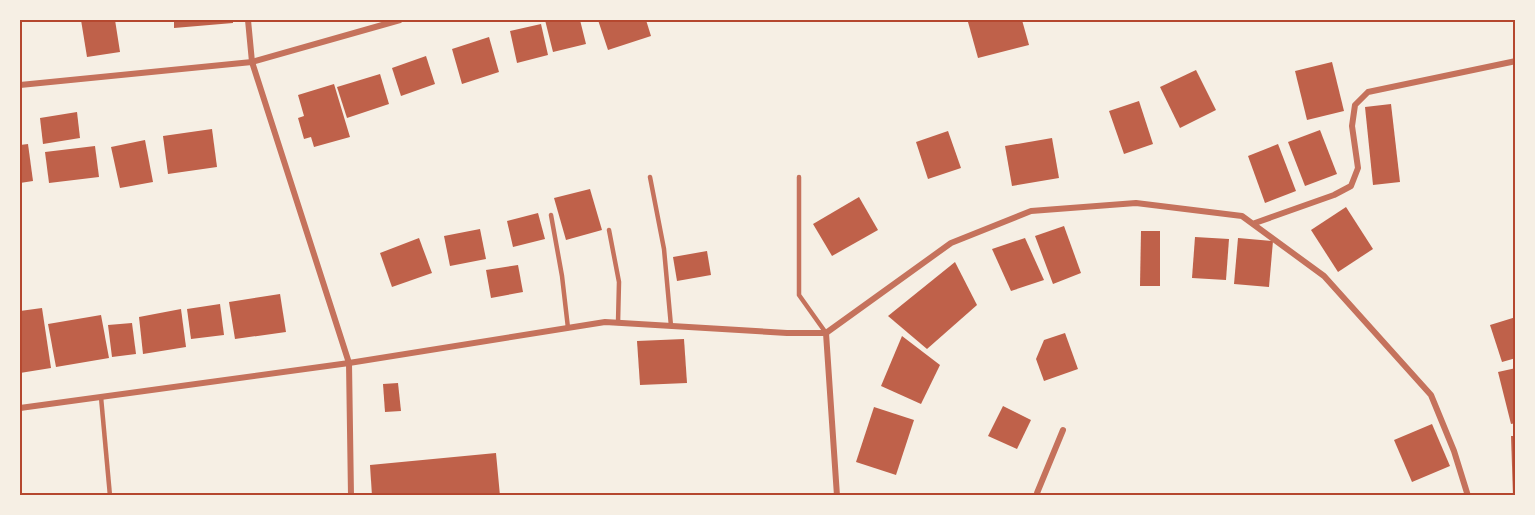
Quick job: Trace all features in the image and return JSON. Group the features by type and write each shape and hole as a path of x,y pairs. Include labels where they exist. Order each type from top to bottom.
{"street":[{"path":"248,20 252,62 349,363 351,495"},
{"path":"20,86 252,62 400,20"},
{"path":"1255,223 1334,195 1352,186 1358,168 1352,126 1355,105 1368,92 1515,61"},
{"path":"20,408 349,363 605,322 787,333 826,333 951,243 1031,211 1136,203 1242,216 1255,223 1324,276 1431,395 1454,451 1468,495"},
{"path":"826,333 837,495"},
{"path":"1040,495 1037,493 1063,430"}],"lane":[{"path":"650,177 664,249 671,326"},
{"path":"799,177 799,295 826,333"},
{"path":"551,216 562,276 568,328"},
{"path":"609,230 620,282 618,323"},
{"path":"101,397 110,495"}],"building":[{"path":"81,20 115,20 120,52 87,57"},
{"path":"174,20 233,20 233,23 174,28"},
{"path":"545,20 580,20 586,44 553,52"},
{"path":"598,20 646,20 651,36 608,50"},
{"path":"1022,20 1029,45 978,58 968,22"},
{"path":"541,24 548,55 517,63 510,31"},
{"path":"489,37 499,72 462,84 452,49"},
{"path":"426,56 435,84 401,96 392,68"},
{"path":"1332,62 1344,111 1307,120 1295,71"},
{"path":"1196,70 1216,110 1180,128 1160,87"},
{"path":"380,74 389,104 347,118 337,87"},
{"path":"334,84 350,137 314,147 311,137 304,139 298,118 304,116 298,95"},
{"path":"1139,101 1153,144 1124,154 1109,111"},
{"path":"1391,104 1400,182 1373,185 1365,107"},
{"path":"77,112 80,138 43,144 40,118"},
{"path":"212,129 217,167 168,174 163,136"},
{"path":"1320,130 1337,174 1305,186 1288,142"},
{"path":"948,131 961,168 928,179 916,142"},
{"path":"1052,138 1059,178 1012,186 1005,146"},
{"path":"145,140 153,182 120,188 111,147"},
{"path":"28,144 33,181 20,183 20,145"},
{"path":"1278,144 1296,191 1265,203 1248,156"},
{"path":"95,146 99,177 49,183 45,152"},
{"path":"590,189 602,230 566,240 554,198"},
{"path":"859,197 878,230 832,256 813,224"},
{"path":"1346,207 1373,249 1338,272 1311,230"},
{"path":"538,213 545,239 513,247 507,221"},
{"path":"1064,226 1081,273 1053,284 1035,236"},
{"path":"480,229 486,259 450,266 444,236"},
{"path":"1141,231 1160,231 1160,286 1140,286"},
{"path":"1195,237 1229,239 1226,280 1192,278"},
{"path":"419,238 432,273 392,287 380,253"},
{"path":"1025,238 1044,280 1011,291 992,249"},
{"path":"1238,238 1273,241 1269,287 1234,284"},
{"path":"707,251 711,275 677,281 673,257"},
{"path":"955,262 977,305 927,349 888,316"},
{"path":"518,265 523,292 491,298 486,270"},
{"path":"280,294 286,332 235,339 229,302"},
{"path":"220,304 224,335 191,339 187,309"},
{"path":"42,308 51,368 20,373 20,311"},
{"path":"181,309 186,347 143,354 139,317"},
{"path":"101,315 109,358 56,367 48,324"},
{"path":"1516,317 1516,358 1502,362 1490,325"},
{"path":"132,323 136,354 112,357 108,325"},
{"path":"1065,333 1078,369 1044,381 1036,359 1044,340"},
{"path":"902,336 940,365 921,404 881,386"},
{"path":"684,339 687,383 640,385 637,341"},
{"path":"1516,368 1516,423 1511,424 1498,372"},
{"path":"398,383 401,411 385,412 383,384"},
{"path":"1003,406 1031,420 1017,449 988,436"},
{"path":"874,407 914,420 896,475 856,462"},
{"path":"1432,424 1450,466 1412,482 1394,440"},
{"path":"1511,436 1516,436 1516,496 1513,496"},
{"path":"496,453 500,496 372,496 370,465"}]}
